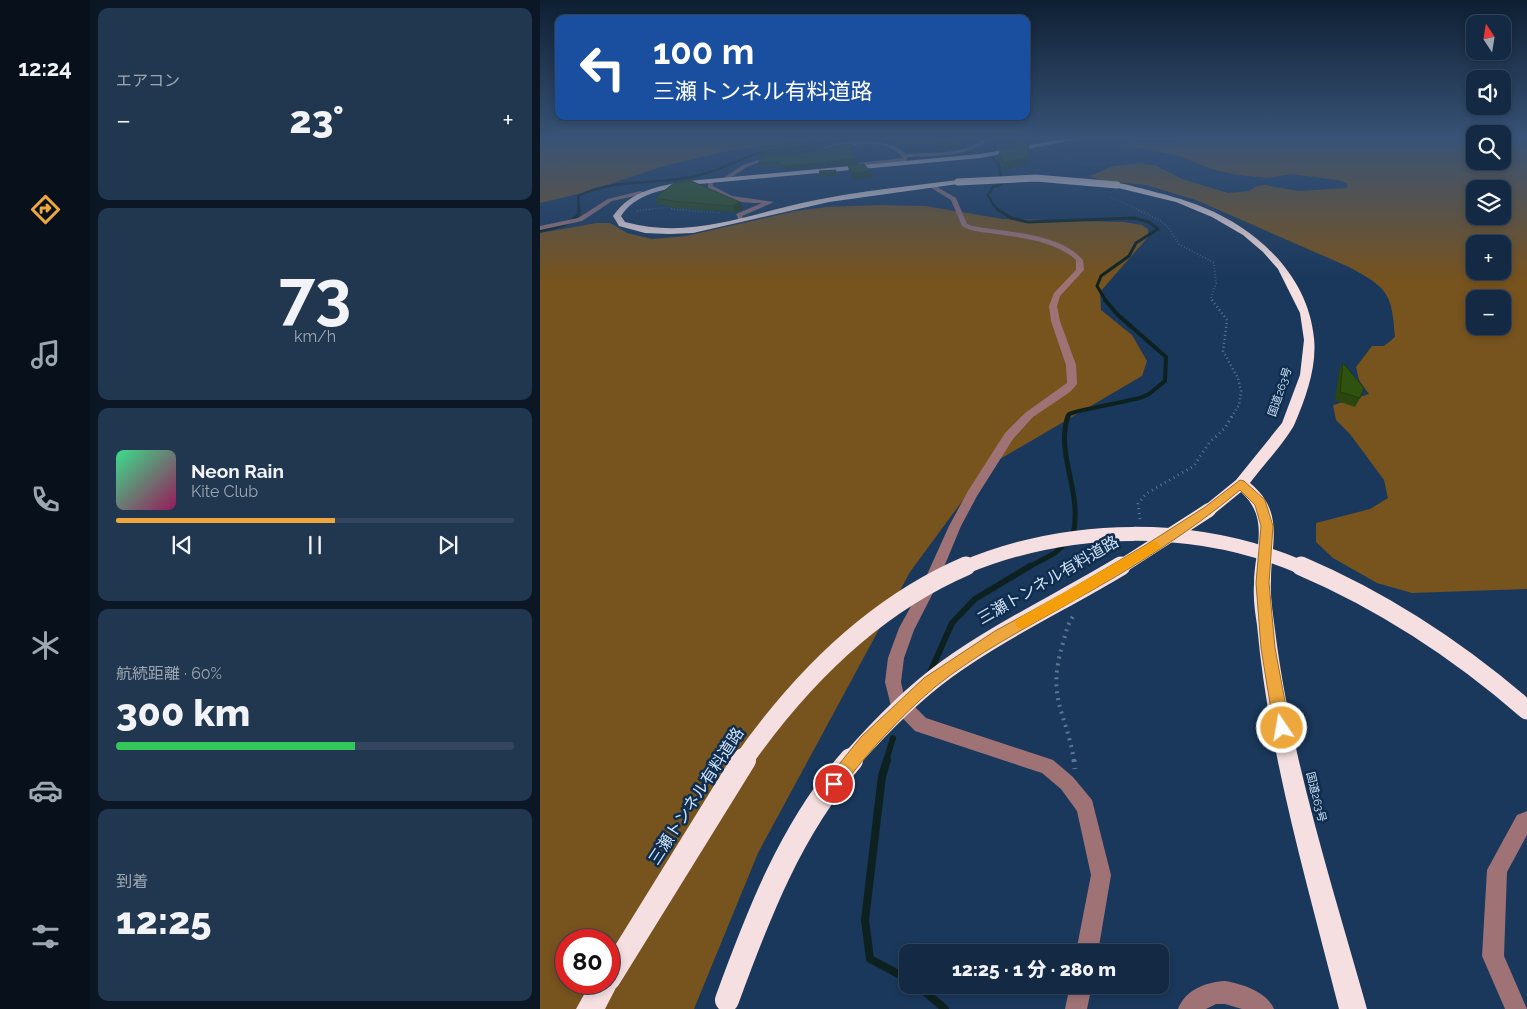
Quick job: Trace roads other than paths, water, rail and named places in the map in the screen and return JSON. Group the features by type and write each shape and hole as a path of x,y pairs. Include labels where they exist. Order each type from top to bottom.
{"highway":[{"name":"国道263号","path":"675,186 645,193 629,202 621,209 617,216 622,224 636,230 677,232 708,227 740,217 811,202 929,186"},
{"name":"国道263号","path":"1118,186 1190,204 1226,220 1246,233 1266,250 1282,268 1304,313 1309,340 1306,375 1288,424 1240,484 1255,496 1264,510 1267,526 1262,583 1268,648 1278,711 1298,798 1353,1009"},
{"name":"三瀬トンネル有料道路","path":"726,1005 744,953 785,859 813,813 866,742 930,683 959,661 1006,631 1071,596 1140,554 1209,510 1240,484"},
{"name":"三瀬トンネル有料道路","path":"620,960 744,758 808,681 862,631 906,599 945,575 988,558 1039,545 1094,536 1148,534 1211,540 1274,557 1339,582 1391,610 1457,654 1527,710"},
{"path":"590,1009 599,994"}],"street":[{"path":"710,186 722,195 771,202 740,217"},
{"path":"930,186 954,200 964,225 970,228 1034,238 1069,250 1077,256 1080,269 1056,295 1053,305 1055,321 1071,364 1072,384 1029,415 1009,436 972,494 955,526 927,591 907,628 896,658 893,682 897,700 921,725 1047,766 1064,780 1085,808 1101,875 1088,944"},
{"path":"540,228 580,220 610,200 645,193"},
{"path":"1516,1009 1493,956 1497,870 1524,822 1527,820"},
{"path":"1189,1009 1197,1000 1212,992 1248,998 1264,1009"},
{"path":"1076,1009 1079,994"}],"waterway":[{"path":"579,210 578,196 609,186"},
{"path":"996,186 988,195 997,209"},
{"path":"997,209 1011,218 1028,222 1134,218 1149,222 1158,229 1136,243 1129,256 1101,276 1097,286 1106,301"},
{"path":"540,231 566,224 579,214 579,210"},
{"path":"1068,418 1069,414 1079,411 1140,398 1149,394 1165,381 1166,357 1118,315 1105,300"},
{"path":"1068,416 1065,430 1065,445 1075,504 1073,535"},
{"path":"1027,568 1055,553 1066,543"},
{"path":"929,675 952,623 975,599 1030,566"},
{"path":"886,761 893,738"},
{"path":"887,760 882,776 865,920 870,959 899,974"},
{"path":"928,994 945,1009"}]}
